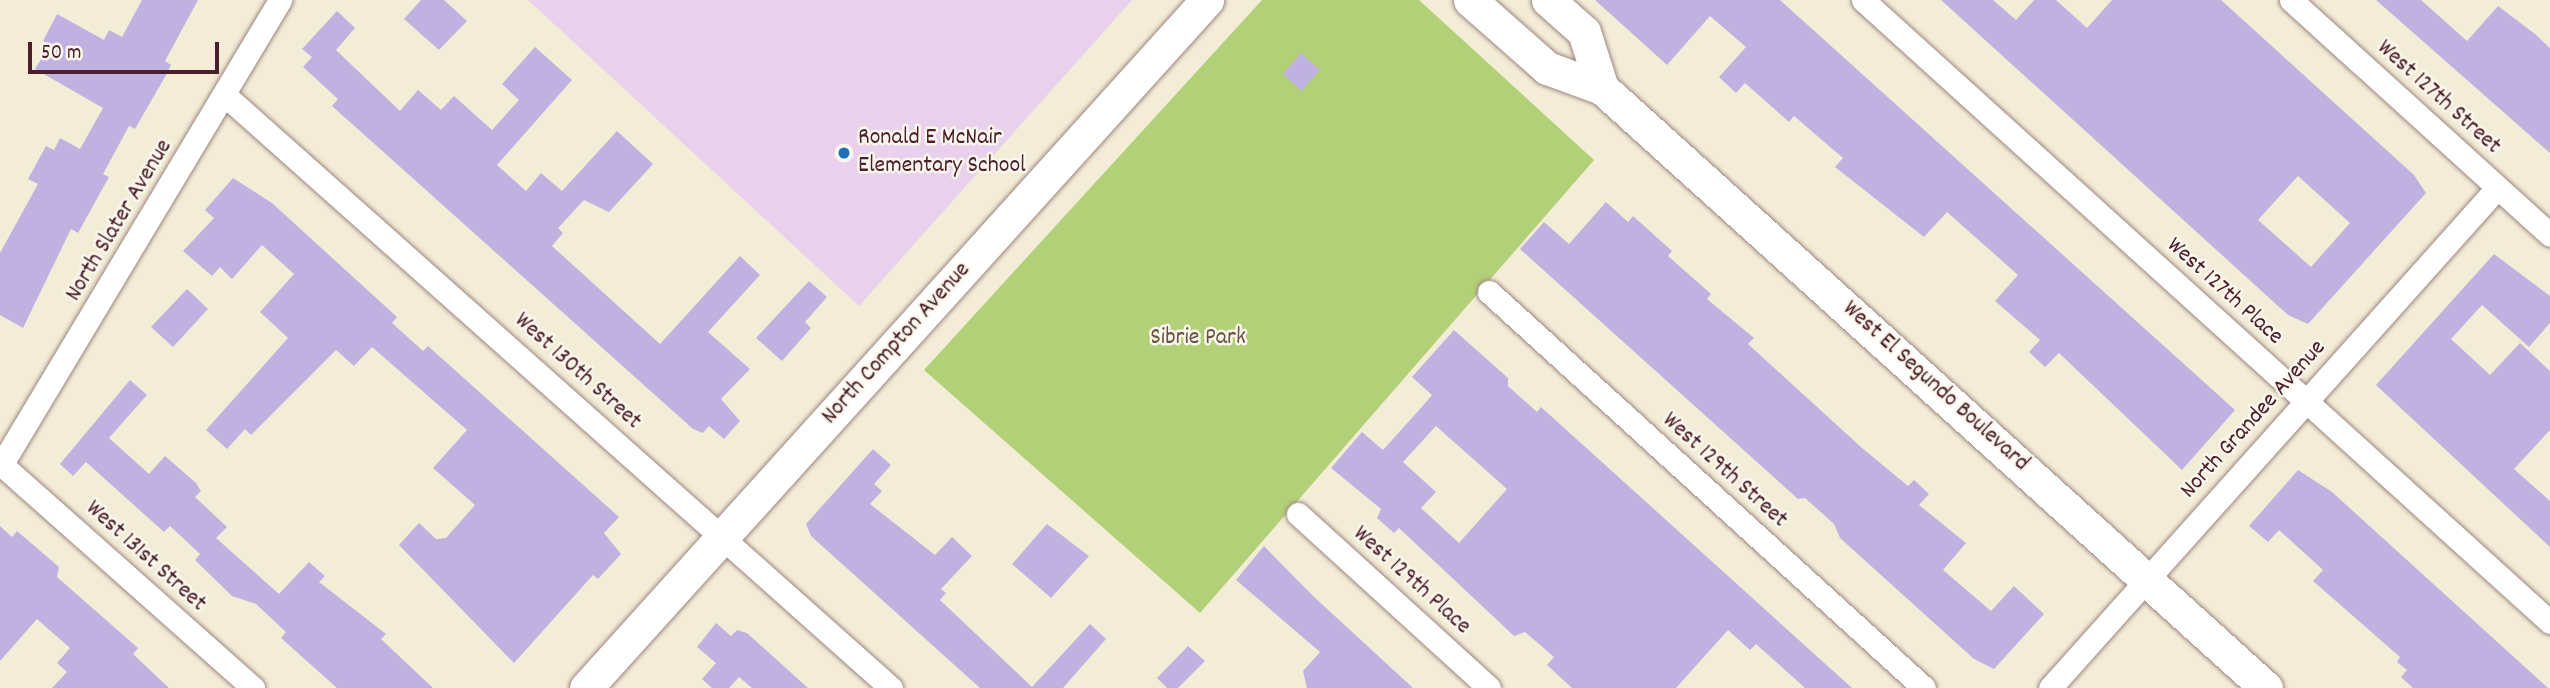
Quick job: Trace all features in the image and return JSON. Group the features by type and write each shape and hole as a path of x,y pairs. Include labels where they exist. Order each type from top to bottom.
{"main road":[{"name":"North Compton Avenue","path":"586,688 1207,0"},
{"name":"West El Segundo Boulevard","path":"1470,0 1547,68 1602,88 2266,688"},
{"path":"1548,0 1584,32 1602,88"}],"street":[{"name":"North Slater Avenue","path":"1,466 227,97 281,0"},
{"name":"West 127th Place","path":"1863,0 2550,622"},
{"name":"West 127th Street","path":"2291,0 2550,235"},
{"name":"West 130th Street","path":"227,97 891,688"},
{"name":"North Grandee Avenue","path":"2050,688 2497,188"},
{"name":"West 129th Street","path":"1489,292 1924,688"},
{"name":"West 131st Street","path":"1,466 253,688"},
{"name":"West 129th Place","path":"1298,514 1489,688"}],"shaded area":[{"name":"Ronald E McNair Elementary School","path":"528,0 1132,0 859,306"}],"green space":[{"name":"Sibrie Park","path":"1262,0 1419,0 1594,160 1200,613 924,370"}],"building":[{"path":"142,0 198,0 165,61 171,65 166,75 135,129 129,126 103,174 109,177 78,233 71,229 23,328 0,315 0,253 38,184 28,179 46,146 54,150 60,138 80,149 103,108 35,69 50,45 43,41 57,14 104,40 109,30 122,37"},
{"path":"421,0 444,0 467,21 439,50 404,19"},
{"path":"1595,0 1780,0 2235,410 2182,470 2059,353 2045,367 2029,352 2040,340 1995,301 2018,275 1947,212 1924,237 1835,167 1843,158 1794,116 1789,122 1745,83 1736,93 1719,77 1746,47 1710,16 1667,65"},
{"path":"1941,0 1993,0 2016,20 2034,0 2056,0 2087,28 2112,0 2221,0 2414,175 2426,193 2308,324 2288,315","holes":["2298,176 2350,223 2311,267 2258,220"]},
{"path":"2376,0 2421,0 2467,41 2498,6 2535,34 2550,48 2550,153"},
{"path":"337,11 355,28 336,50 400,111 418,90 441,110 454,96 492,130 519,100 502,84 535,47 572,80 497,165 526,191 541,173 562,191 617,131 653,164 609,212 584,200 558,228 563,233 552,246 660,344 740,256 760,275 708,332 750,369 721,399 740,421 724,439 709,426 703,433 693,429 332,106 338,99 303,67 312,57 302,49"},
{"path":"1301,53 1320,70 1301,91 1283,74"},
{"path":"233,178 272,203 397,317 392,323 423,351 428,346 619,517 604,533 621,554 598,579 593,575 514,663 399,545 419,523 436,539 446,538 475,505 433,468 467,430 372,347 354,366 336,350 251,435 245,429 227,449 206,430 288,338 260,312 294,274 262,245 232,279 220,267 212,276 183,251 214,218 205,210"},
{"path":"1606,202 1628,222 1633,216 1672,251 1668,256 1711,294 1707,299 1754,338 1748,344 1862,448 1908,486 1914,480 1929,494 1919,505 1966,543 1943,570 1991,611 2014,586 2044,614 1994,669 1974,659 1840,538 1834,524 1805,498 1798,499 1520,249 1544,222 1569,244"},
{"path":"2494,254 2550,296 2550,323 2529,347 2482,305 2451,339 2490,375 2520,343 2550,371 2550,430 2514,469 2550,501 2550,547 2376,385"},
{"path":"809,281 827,297 805,322 811,328 782,361 756,338"},
{"path":"187,289 208,309 173,347 151,327"},
{"path":"1454,330 1508,378 1508,386 1537,412 1541,407 1852,688 1805,688 1756,644 1750,650 1728,630 1676,688 1572,688 1547,665 1554,657 1525,632 1514,636 1399,528 1394,533 1377,518 1381,509 1331,468 1362,432 1383,450 1420,409 1432,395 1412,377","holes":["1436,426 1507,489 1459,543 1421,508 1436,492 1403,462"]},
{"path":"130,380 147,395 109,438 149,474 165,456 196,483 201,491 195,497 227,527 216,538 279,594 309,562 325,576 319,582 386,634 381,639 433,688 337,688 281,638 286,632 256,604 232,596 195,560 200,554 170,526 164,532 86,462 73,476 60,464"},
{"path":"873,449 891,465 874,484 882,491 870,504 935,555 952,537 972,556 941,589 946,593 940,600 1032,687 1090,624 1106,639 1063,688 980,688 811,536 806,524"},
{"path":"2298,470 2332,492 2548,688 2413,688 2401,677 2407,670 2397,662 2400,657 2313,581 2323,570 2279,530 2268,542 2249,526"},
{"path":"1047,524 1089,556 1051,598 1012,564"},
{"path":"0,526 12,537 17,531 59,567 57,577 138,648 133,654 169,688 52,688 67,672 57,663 70,648 37,619 0,661"},
{"path":"1264,546 1312,595 1413,688 1307,688 1303,671 1320,652 1236,580"},
{"path":"716,623 731,636 737,630 747,633 808,688 752,688 739,677 729,688 712,688 702,679 716,663 697,647"},
{"path":"1188,646 1205,661 1178,688 1167,688 1157,678"}],"place":[{"name":"Ronald E McNair Elementary School","path":"844,153"}]}
